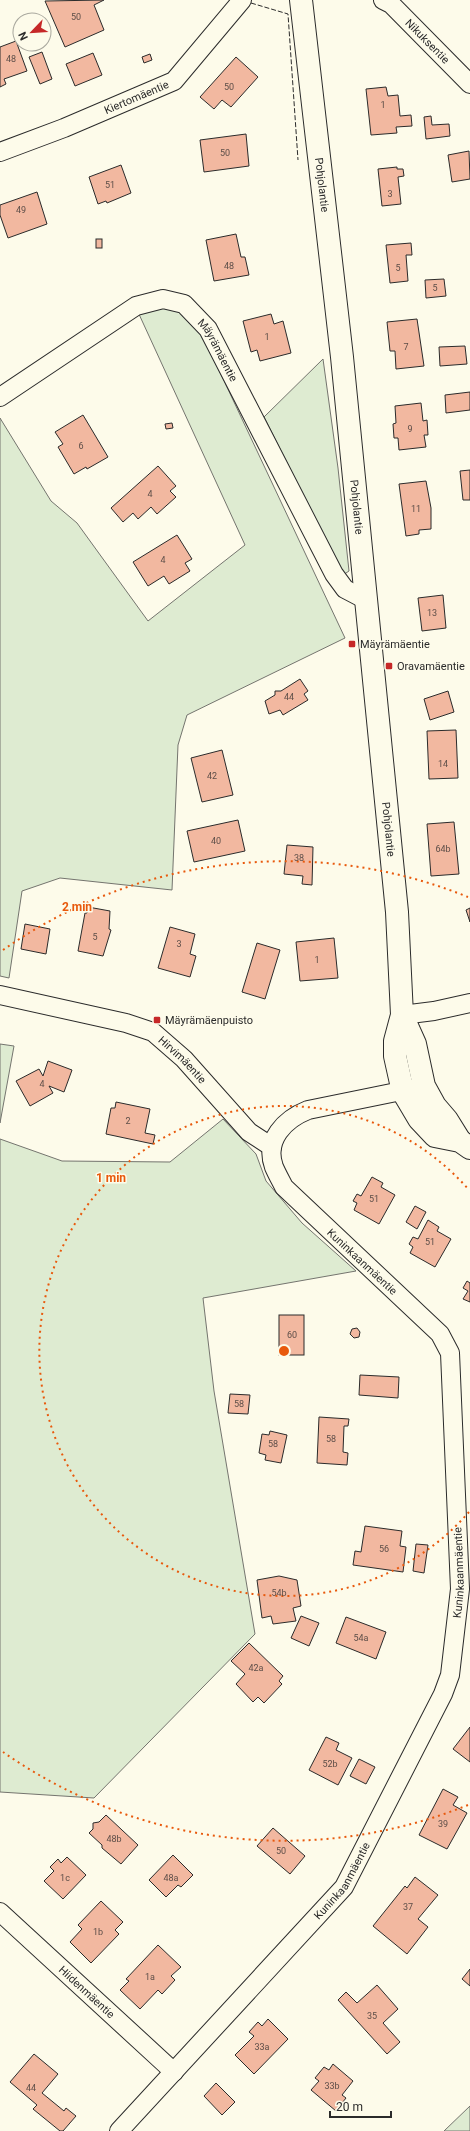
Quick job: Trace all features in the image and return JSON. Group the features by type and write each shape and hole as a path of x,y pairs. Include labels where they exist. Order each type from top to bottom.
{"street":[{"name":"Kiertomäentie","path":"0,152 64,128 174,81 242,0"},
{"name":"Pohjolantie","path":"301,0 342,357 397,912 402,1015 395,1041 395,1056 403,1092 419,1119 435,1136 465,1144"},
{"name":"Nikuksentie","path":"383,0 390,4 470,84"},
{"name":"Mäyrämäentie","path":"0,397 136,306 163,299 184,304 208,329 334,574 345,589 366,600"},
{"name":"Hirvimäentie","path":"0,996 126,1023 152,1032 184,1058 249,1132 272,1147"},
{"path":"402,1015 434,1011 470,1002"},
{"name":"Pohjolantie","path":"402,1015 415,1044 424,1086 435,1106 465,1144"},
{"path":"272,1147 283,1125 293,1116 308,1110 403,1092 424,1086"},
{"name":"Kuninkaanmäentie","path":"119,2131 337,1895 350,1878 448,1684 460,1589 450,1353 440,1334 284,1187 274,1166 272,1147"},
{"name":"Hiidenmäentie","path":"0,1912 174,2072"}],"green space":[{"path":"165,306 181,313 202,334 345,638 187,715 178,745 172,890 60,878 22,891 9,978 0,976 0,418 51,501 77,523 148,621 245,545 138,312"},
{"path":"323,359 338,468 349,571 343,575 264,417"},
{"path":"0,1044 14,1046 0,1123"},
{"path":"223,1119 256,1154 266,1181 302,1223 356,1271 203,1298 214,1391 255,1634 94,1798 0,1792 0,1139 62,1161 170,1162"},
{"path":"470,2106 470,2131 444,2131"}],"building":[{"path":"104,0 94,5 104,30 65,47 52,17 52,12 50,12 45,1"},
{"path":"12,42 12,52 20,52 27,71 4,79 6,84 0,87 0,47"},
{"path":"42,52 52,79 40,84 29,57"},
{"path":"93,53 102,75 75,86 66,64"},
{"path":"150,54 152,60 144,63 142,57"},
{"path":"236,57 258,77 231,107 222,100 214,109 200,97"},
{"path":"386,87 388,96 398,95 400,116 411,115 412,126 396,127 397,133 371,135 366,89"},
{"path":"431,116 432,125 449,124 450,136 426,139 424,117"},
{"path":"246,134 249,166 204,172 200,140"},
{"path":"469,151 470,179 452,182 448,155"},
{"path":"121,165 131,193 107,203 106,201 98,204 89,177"},
{"path":"397,167 397,169 403,169 404,176 398,177 401,204 382,206 378,169"},
{"path":"37,192 47,224 8,238 0,215 0,205"},
{"path":"236,234 241,257 245,257 249,275 214,281 206,240"},
{"path":"96,239 102,239 102,248 96,248"},
{"path":"411,243 412,255 406,255 408,281 390,283 386,245"},
{"path":"444,279 446,296 426,298 425,280"},
{"path":"271,314 274,324 283,321 291,353 260,361 257,350 251,352 243,321"},
{"path":"417,319 424,366 396,369 395,351 390,351 387,322"},
{"path":"465,346 467,364 440,366 439,347"},
{"path":"470,392 470,410 446,413 445,395"},
{"path":"421,403 423,421 427,420 428,435 424,435 426,447 399,450 398,438 394,438 393,424 396,423 395,406"},
{"path":"83,415 108,457 87,469 86,467 74,474 58,447 63,444 55,432"},
{"path":"172,423 173,428 166,429 165,424"},
{"path":"158,466 176,486 170,491 176,497 157,514 151,507 138,519 133,513 123,522 111,508"},
{"path":"470,470 470,500 463,500 460,471"},
{"path":"426,481 431,508 431,529 419,530 419,534 406,536 399,484"},
{"path":"177,535 192,559 185,563 190,571 169,584 164,576 148,586 133,562"},
{"path":"443,595 446,628 422,631 418,598"},
{"path":"300,679 308,691 304,694 308,700 283,715 280,710 269,714 265,701 275,695 275,691 281,691"},
{"path":"448,691 454,712 430,720 424,699"},
{"path":"456,730 458,778 429,779 427,731"},
{"path":"222,750 233,795 202,802 191,758"},
{"path":"238,820 245,851 194,862 187,831"},
{"path":"454,822 459,874 431,876 427,824"},
{"path":"287,845 313,847 312,885 302,884 303,876 284,874"},
{"path":"88,907 110,911 109,929 111,930 103,956 78,951 85,913 87,913"},
{"path":"470,908 470,922 466,910"},
{"path":"25,924 50,929 46,954 21,949"},
{"path":"170,927 195,934 190,954 196,956 190,977 158,968"},
{"path":"334,938 338,978 300,981 296,942"},
{"path":"257,943 280,950 265,999 242,992"},
{"path":"48,1061 72,1070 64,1092 49,1086 53,1093 30,1106 16,1081 39,1069 43,1076"},
{"path":"116,1102 150,1109 145,1133 155,1135 153,1144 106,1134 111,1108 115,1108"},
{"path":"372,1177 383,1183 381,1187 395,1195 379,1224 354,1210 357,1203 353,1201 357,1194 361,1196"},
{"path":"415,1206 426,1212 417,1229 406,1222"},
{"path":"428,1220 439,1227 437,1231 451,1239 435,1267 410,1253 413,1247 409,1244 413,1237 418,1239"},
{"path":"467,1281 470,1283 470,1302 463,1299 468,1291 463,1288"},
{"path":"279,1315 304,1315 304,1355 279,1355"},
{"path":"357,1328 360,1332 359,1337 354,1338 350,1334 352,1329"},
{"path":"360,1375 399,1377 398,1398 359,1395"},
{"path":"230,1394 250,1395 248,1414 228,1413"},
{"path":"319,1417 349,1419 348,1426 344,1426 343,1452 348,1453 347,1465 317,1463"},
{"path":"270,1431 287,1435 281,1463 265,1460 266,1455 259,1453 262,1434 269,1435"},
{"path":"365,1526 402,1531 400,1546 406,1547 403,1572 353,1565 355,1551 361,1552"},
{"path":"416,1544 428,1545 424,1573 413,1571"},
{"path":"279,1576 297,1580 301,1606 293,1608 296,1621 273,1624 271,1616 262,1618 257,1580"},
{"path":"301,1616 319,1623 309,1646 291,1638"},
{"path":"346,1617 386,1632 376,1659 336,1643"},
{"path":"249,1643 283,1676 279,1681 282,1684 264,1703 258,1697 253,1702 236,1684 245,1674 231,1661"},
{"path":"470,1727 470,1762 453,1749"},
{"path":"326,1737 339,1743 336,1750 352,1758 338,1785 309,1770"},
{"path":"359,1759 375,1767 366,1784 350,1776"},
{"path":"443,1789 458,1797 453,1805 467,1813 447,1849 419,1835"},
{"path":"106,1815 138,1845 121,1864 102,1848 102,1845 89,1833 93,1829 93,1823 99,1822"},
{"path":"273,1828 305,1856 290,1874 257,1846"},
{"path":"173,1855 193,1875 181,1887 178,1885 166,1897 149,1880"},
{"path":"67,1857 86,1875 63,1899 44,1881 54,1871 50,1867 58,1859 61,1863"},
{"path":"415,1877 438,1895 418,1919 428,1927 407,1954 373,1926 405,1886 407,1888"},
{"path":"101,1901 123,1922 115,1930 119,1934 91,1963 70,1942 82,1929 78,1925"},
{"path":"158,1945 181,1967 171,1976 175,1980 162,1994 158,1990 140,2009 120,1990 129,1981 126,1979"},
{"path":"470,1969 470,1986 462,1979"},
{"path":"377,1985 398,2009 383,2023 400,2042 387,2054 338,2000 346,1992 357,2003"},
{"path":"268,2019 288,2039 254,2074 235,2055 254,2036 249,2032 258,2022 262,2026"},
{"path":"34,2054 58,2074 42,2093 64,2111 66,2108 76,2116 63,2131 60,2131 33,2109 37,2105 10,2082"},
{"path":"333,2064 353,2081 342,2095 346,2098 336,2111 311,2090 319,2081 315,2078 324,2067 329,2070"},
{"path":"216,2083 235,2102 222,2115 204,2096"}],"fence":[{"path":"251,3 288,14 298,160"}],"place":[{"name":"Mäyrämäentie","path":"352,644"},
{"name":"Oravamäentie","path":"389,666"},
{"name":"Mäyrämäenpuisto","path":"157,1020"}]}
